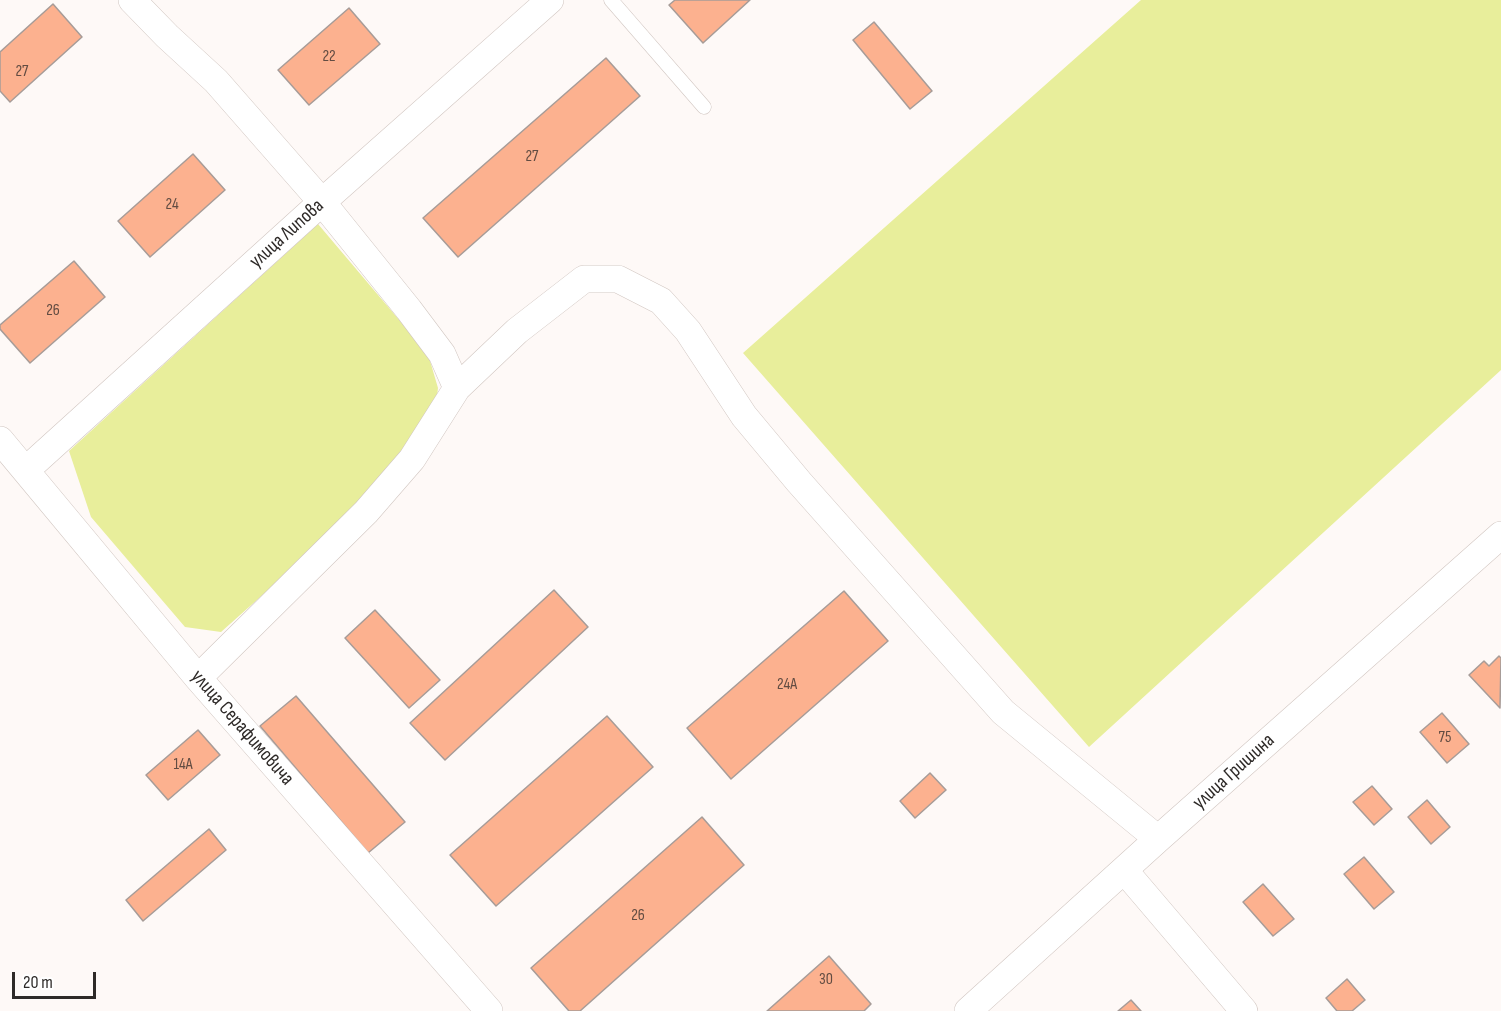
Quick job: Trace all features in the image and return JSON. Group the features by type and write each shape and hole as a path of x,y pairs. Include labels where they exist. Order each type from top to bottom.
{"street":[{"path":"132,0 216,81 322,202 442,354 457,388"},
{"name":"улица Липова","path":"26,470 322,202 550,0"},
{"path":"198,678 366,512 412,459 457,388 517,331 584,279 618,279 661,301 688,331 744,416 1003,712 1158,839"},
{"name":"улица Серафимовича","path":"0,440 198,678 489,1011"},
{"name":"улица Гришина","path":"968,1011 1501,535"},
{"path":"1124,870 1244,1011"}],"lane":[{"path":"611,0 704,107"}],"green space":[{"path":"1141,0 1501,0 1501,370 1089,747 743,353"},
{"path":"318,224 428,354 438,388 436,404 410,442 356,508 313,550 221,632 185,627 91,517 69,451"}],"building":[{"path":"675,0 750,0 703,43 669,5"},
{"path":"53,4 82,37 10,102 0,91 0,52"},
{"path":"349,8 380,44 309,105 278,70"},
{"path":"874,22 932,91 910,109 853,40"},
{"path":"606,58 640,96 458,257 423,218"},
{"path":"193,154 225,190 150,257 118,221"},
{"path":"74,261 105,297 30,363 0,329 0,325"},
{"path":"554,590 588,627 445,760 410,723"},
{"path":"844,591 888,641 731,779 687,728"},
{"path":"375,610 440,680 409,708 345,638"},
{"path":"1499,656 1501,658 1500,708 1469,675 1484,661 1489,666"},
{"path":"296,696 405,822 368,853 260,726"},
{"path":"1442,713 1469,744 1447,763 1420,732"},
{"path":"607,716 653,767 496,906 450,855"},
{"path":"198,730 220,755 168,800 146,775"},
{"path":"930,773 946,790 915,818 900,801"},
{"path":"1372,786 1392,809 1374,825 1353,802"},
{"path":"1427,800 1450,827 1431,844 1408,817"},
{"path":"702,817 744,865 580,1011 569,1011 531,968"},
{"path":"209,829 226,850 143,921 126,900"},
{"path":"1364,857 1394,892 1374,909 1344,874"},
{"path":"1263,884 1294,919 1273,936 1243,902"},
{"path":"829,956 871,1004 864,1011 767,1011"},
{"path":"1347,979 1365,1000 1352,1011 1337,1011 1326,998"},
{"path":"1131,1000 1141,1011 1118,1011"}]}
